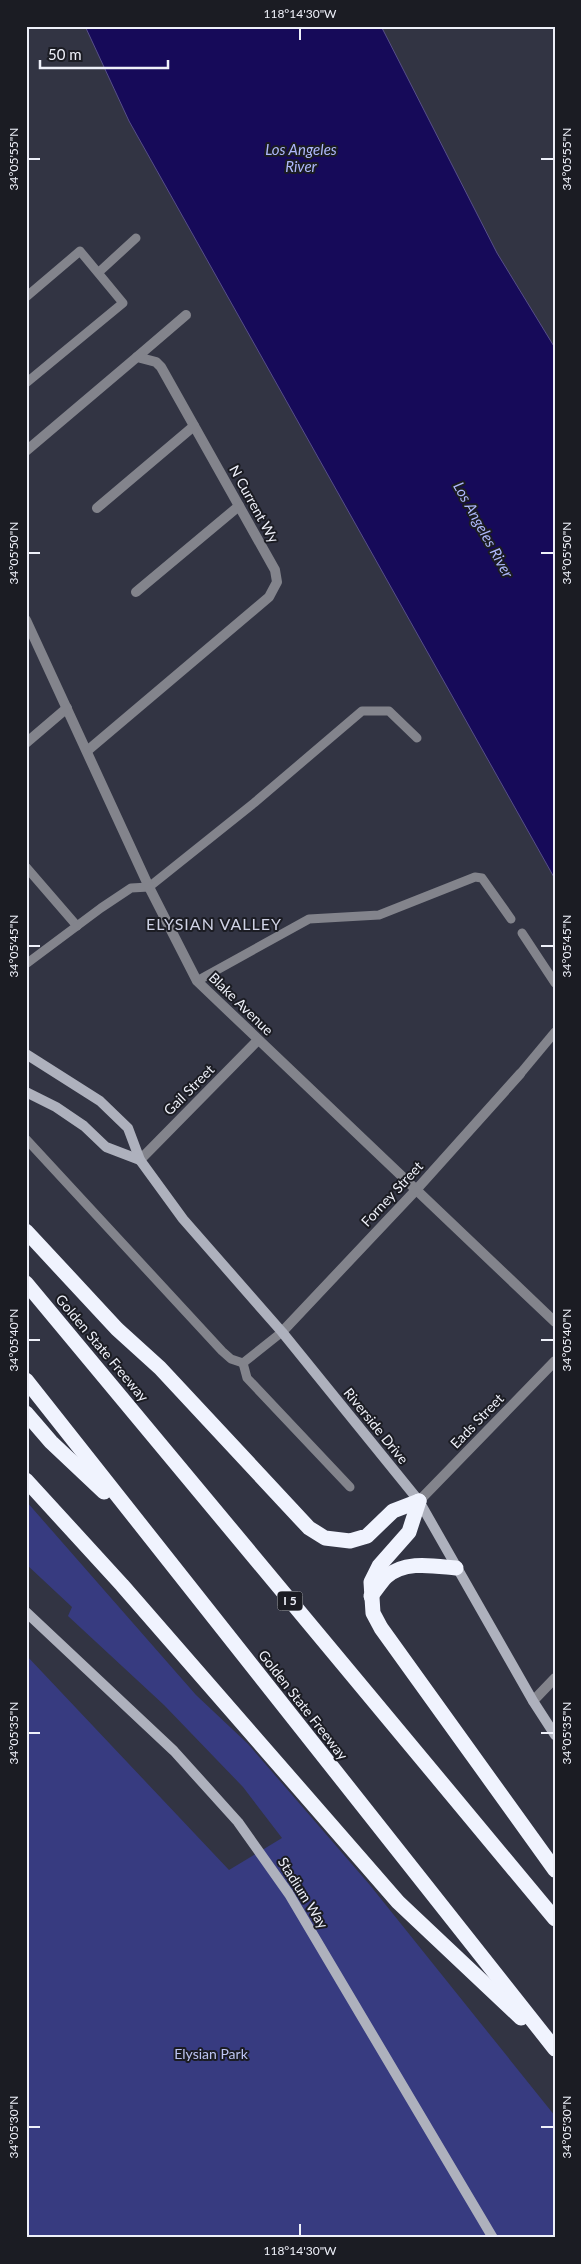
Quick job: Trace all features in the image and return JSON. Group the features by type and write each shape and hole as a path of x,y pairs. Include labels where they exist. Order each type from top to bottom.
{"highway":[{"path":"26,1231 117,1329 160,1368 309,1528 325,1538 350,1541 367,1536 393,1511 419,1501"},
{"name":"Golden State Freeway","path":"26,1283 555,1919"},
{"name":"Golden State Freeway","path":"26,1380 555,2050"},
{"path":"26,1413 51,1442 142,1527"},
{"path":"26,1480 122,1585 398,1902 555,2050"},
{"path":"419,1501 409,1532 379,1566 371,1582 370,1597 373,1613 381,1628 555,1870"},
{"path":"370,1597 386,1577 398,1570 424,1565 456,1568"}],"main road":[{"name":"Riverside Drive","path":"26,1054 100,1101 128,1128 140,1160 183,1219 282,1332 419,1501 533,1701 555,1735"},
{"path":"26,1092 84,1126 106,1147 140,1160"},
{"name":"Stadium Way","path":"26,1612 174,1751 208,1785 238,1822 289,1894 493,2238"}],"street":[{"path":"26,451 186,315"},
{"name":"N Current Wy","path":"87,751 274,591 277,582 275,570 161,367 156,362 137,358"},
{"path":"96,508 194,426"},
{"path":"136,592 239,506"},
{"name":"Blake Avenue","path":"26,620 149,888 197,981 555,1322"},
{"path":"26,743 67,708"},
{"name":"Gail Street","path":"140,1160 258,1040"},
{"name":"Forney Street","path":"282,1332 416,1190 520,1074"},
{"name":"Eads Street","path":"419,1501 555,1361"},
{"path":"533,1701 555,1678"}],"lane":[{"path":"99,272 136,238"},
{"path":"26,297 80,251 123,303 26,384"},
{"path":"26,964 131,888 149,888 362,711 389,711 417,738"},
{"path":"26,867 77,926"},
{"path":"197,981 309,919 379,915 475,877 482,878 511,919"},
{"path":"522,933 555,983"},
{"path":"520,1074 555,1032"},
{"path":"26,1139 222,1352 231,1359 243,1363"},
{"path":"243,1363 282,1332"},
{"path":"243,1363 247,1378 350,1487"}],"green space":[{"name":"Elysian Park","path":"26,1501 196,1695 248,1744 369,1884 555,2116 555,2238 26,2238 26,1655 229,1870 282,1838 243,1787 164,1705 68,1616 72,1607 26,1564"}],"water":[{"name":"Los Angeles River","path":"85,26 381,26 497,253 555,348 555,879 129,121"}],"district":[{"name":"ELYSIAN VALLEY","path":"214,924"}]}
